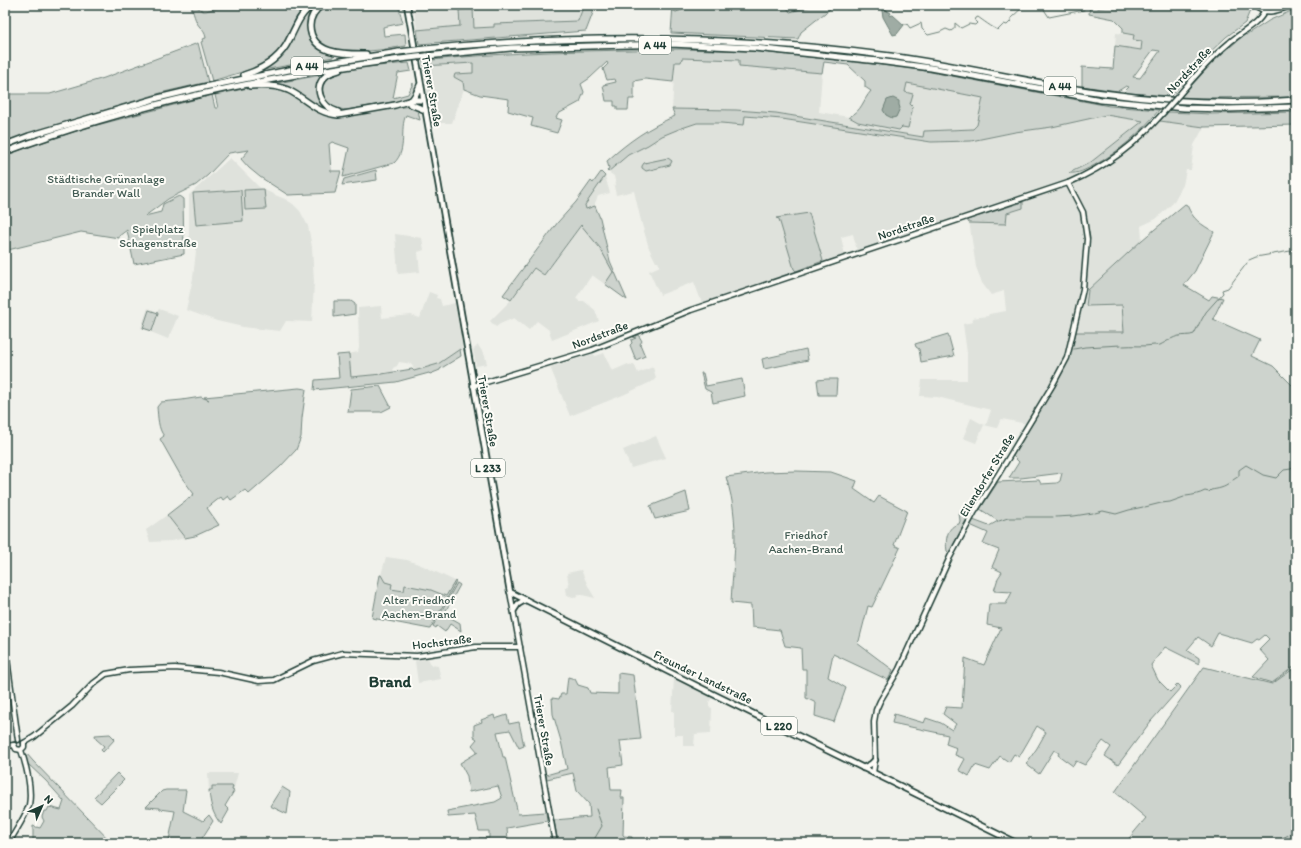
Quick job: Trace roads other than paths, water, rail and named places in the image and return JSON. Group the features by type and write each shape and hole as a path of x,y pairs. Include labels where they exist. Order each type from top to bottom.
{"highway":[{"path":"226,82 231,78 256,71 273,61 286,46 302,15 313,5"},
{"path":"322,5 313,15 310,25 313,37 321,47 332,52 342,54 389,53"},
{"name":"A 44","path":"5,145 29,136 158,98 215,84 389,53 511,42 671,39 754,42 879,54 932,62 1103,93 1185,102 1229,103 1296,100"},
{"name":"A 44","path":"5,152 31,142 125,113 219,90 310,72 369,63 511,48 671,44 754,48 878,61 939,70 1101,100 1184,108 1226,109 1295,107"},
{"path":"345,113 334,111 325,106 322,102 319,91 322,82 327,75 334,72 366,66 369,63"},
{"path":"229,88 258,85 274,86 293,93 314,108 338,115 423,100"},
{"path":"411,102 420,85"},
{"path":"411,102 425,110"}],"main road":[{"name":"Trierer Straße","path":"406,5 510,592"},
{"name":"Freunder Landstraße","path":"510,592 1016,843"},
{"path":"514,610 518,604 525,600"},
{"path":"863,768 875,760"}],"street":[{"path":"1254,5 1264,12 1278,11 1293,5"},
{"name":"Nordstraße","path":"473,386 592,350 691,310 1068,183 1095,171 1115,158 1136,141 1164,113 1210,61 1229,43 1261,18 1264,12"},
{"name":"Eilendorfer Straße","path":"873,773 875,760 874,722 876,710 880,701 899,669 950,557 974,513 1052,386 1067,358 1083,289 1087,240 1083,212 1068,183"},
{"name":"Trierer Straße","path":"510,592 555,843"},
{"path":"5,644 18,740 14,745 5,746"},
{"name":"Hochstraße","path":"24,743 34,737 72,706 94,683 106,674 129,670 176,668 218,672 259,681 274,680 313,661 343,653 417,656 476,647 520,647"},
{"path":"8,843 26,813 29,801 29,787 21,750 24,747 24,743 21,740 18,740"},
{"path":"14,745 16,749 21,750"}],"waterway":[{"path":"670,5 672,10 676,12 682,10 684,5"},
{"path":"785,5 790,12 816,5"},
{"path":"872,5 881,5 888,12"},
{"path":"902,24 907,24 910,28 921,23 922,29 928,35 946,29 951,31 955,28 955,23 961,28 969,24 975,25 977,23 975,21 976,18 978,17 998,30 1004,24 1007,25 1011,21 1011,18 1025,5"},
{"path":"1041,5 1049,17 1084,10"},
{"path":"1098,8 1114,5"},
{"path":"1249,260 1256,257 1296,250"},
{"path":"1201,321 1206,312 1223,293 1222,290 1228,288 1247,263"},
{"path":"1123,346 1159,345 1172,338 1194,334 1200,322"},
{"path":"1074,349 1121,345"},
{"path":"1233,480 1239,476 1239,470 1246,465 1263,475 1276,478 1284,470 1291,469 1296,465"},
{"path":"1186,496 1205,491 1209,492 1230,483"},
{"path":"1145,507 1170,502 1184,497"},
{"path":"1095,513 1103,511 1116,514 1143,507"},
{"path":"1056,517 1093,513"},
{"path":"1023,517 1053,517"},
{"path":"999,521 1008,518 1021,518"},
{"path":"592,843 602,826 596,809"},
{"path":"1266,843 1275,842 1296,831"}],"district":[{"name":"Brand","path":"390,681"}],"park label":[{"name":"Städtische Grünanlage Brander Wall","path":"106,186"},
{"name":"Spielplatz Schagenstraße","path":"158,236"},
{"name":"Friedhof Aachen-Brand","path":"806,542"},
{"name":"Alter Friedhof Aachen-Brand","path":"419,607"}]}
